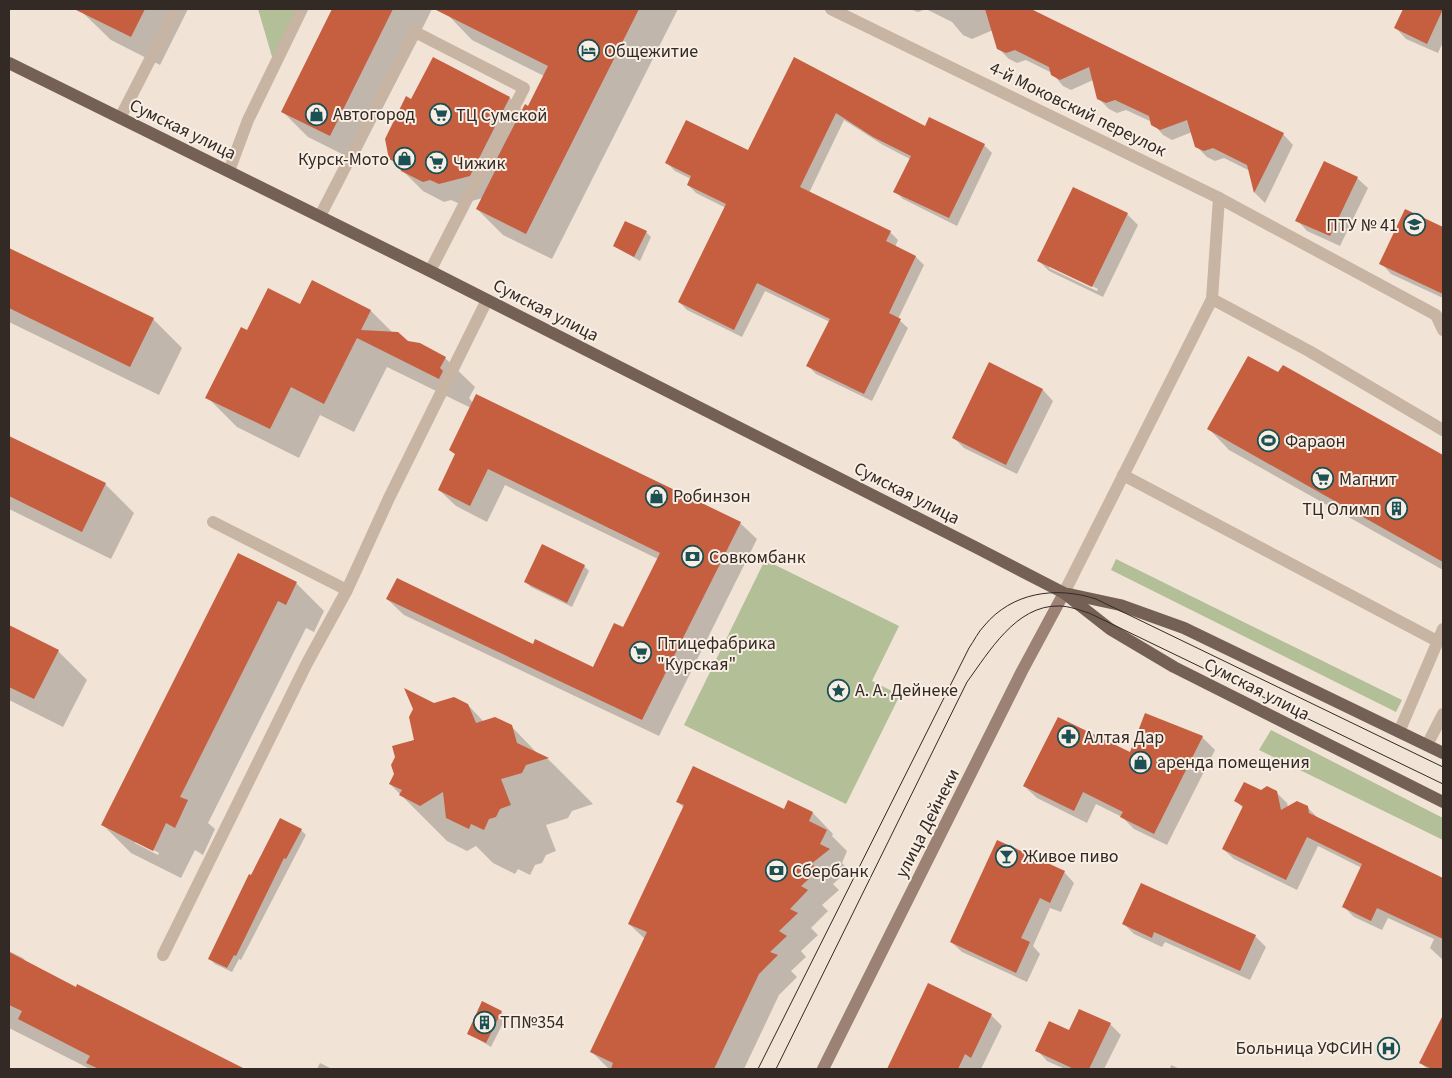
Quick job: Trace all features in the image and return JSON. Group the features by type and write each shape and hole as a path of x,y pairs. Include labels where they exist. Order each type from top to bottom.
{"main road":[{"name":"Сумская улица","path":"9,63 430,271 1064,593 1110,629 1174,667 1443,802"},
{"name":"Сумская улица","path":"1064,593 1120,605 1184,628 1443,753"},
{"name":"улица Дейнеки","path":"823,1069 1022,671 1064,593"}],"street":[{"path":"120,118 176,9"},
{"path":"229,171 248,120 302,9"},
{"name":"4-й Моковский переулок","path":"831,9 1219,198 1436,314 1443,330"},
{"path":"320,216 415,32 524,88 430,271"},
{"path":"1064,593 1212,299 1219,198"},
{"path":"1212,299 1309,351 1443,430"},
{"path":"163,955 307,663 347,590 389,498 487,300"},
{"path":"1122,475 1437,641"},
{"path":"213,522 347,590"},
{"path":"1399,732 1443,629"},
{"path":"1427,745 1443,714"}],"green space":[{"path":"258,9 298,9 273,60"},
{"path":"1116,559 1402,700 1396,712 1111,570"},
{"path":"765,560 899,626 872,681 900,695 846,804 684,725"},
{"path":"1271,730 1443,818 1443,840 1259,750"}],"building":[{"path":"74,9 145,9 131,37"},
{"path":"332,9 393,9 330,136 281,112"},
{"path":"434,9 639,9 526,234 476,209 496,169 491,170 525,104 528,106 548,66"},
{"path":"985,9 1031,9 1284,133 1254,193 1247,165 1213,148 1204,151 1195,147 1187,120 1160,130 1151,125 1149,116 1115,100 1106,103 1097,99 1089,67 1060,80 1051,75 1049,67 1015,50 1006,53 997,49"},
{"path":"1403,9 1443,9 1427,44 1394,28"},
{"name":"ТЦ Сумской","path":"433,57 510,97 470,176 439,184 430,180 423,182 401,171 399,164 389,159 385,139 406,96 411,99"},
{"path":"794,57 925,126 929,117 985,144 949,218 893,192 911,156 873,137 836,113 800,187 891,231 886,241 916,256 889,313 901,319 864,394 806,366 830,319 757,283 734,330 678,302 726,204 687,185 691,176 665,163 686,120 748,150"},
{"path":"1324,161 1358,177 1330,236 1295,221"},
{"path":"1073,187 1128,213 1092,287 1037,261"},
{"path":"1405,209 1443,227 1443,294 1379,264"},
{"path":"625,221 647,231 634,257 613,246"},
{"path":"9,248 154,318 130,367 9,308"},
{"path":"312,280 371,310 361,330 398,332 408,341 420,343 446,357 440,368 443,371 439,379 357,338 324,404 291,387 270,429 205,398 241,327 247,330 268,288 300,304"},
{"name":"ТЦ Олимп","path":"1248,356 1278,372 1283,365 1443,455 1443,562 1207,429"},
{"path":"989,362 1043,389 1006,465 952,438"},
{"path":"476,394 741,522 642,720 386,599 397,578 533,644 535,639 593,667 614,623 623,627 660,553 488,469 470,506 438,490 455,454 449,450"},
{"path":"9,436 106,483 82,532 9,496"},
{"path":"542,544 585,565 567,603 524,582"},
{"path":"238,553 297,582 286,605 278,601 180,797 188,800 175,828 166,823 153,851 101,825"},
{"path":"9,625 59,650 34,699 9,687"},
{"path":"404,688 434,703 454,697 468,704 476,723 495,717 512,725 517,743 549,758 526,765 522,773 501,779 511,805 500,809 496,817 489,819 484,830 471,824 469,829 446,818 443,792 420,806 399,795 402,790 389,784 394,774 391,765 395,757 392,746 414,740 409,717 413,709"},
{"path":"1145,713 1203,736 1154,834 1120,817 1123,812 1083,792 1074,811 1023,786 1058,717 1130,752"},
{"path":"693,766 784,809 788,800 813,812 809,821 827,830 820,844 830,849 811,864 820,869 801,886 808,890 790,909 798,913 779,931 787,936 770,952 778,955 759,974 714,1069 611,1069 613,1063 590,1052 647,932 628,924 684,805 676,802"},
{"path":"1244,782 1261,790 1267,786 1277,791 1281,810 1297,801 1308,806 1309,813 1443,878 1443,939 1377,908 1371,921 1342,907 1362,864 1307,837 1286,880 1222,849 1243,806 1234,801"},
{"path":"280,818 302,829 286,859 284,858 236,956 234,955 227,968 208,959 249,874 251,875"},
{"path":"997,840 1065,871 1050,903 1040,898 1021,938 1030,942 1016,973 950,942"},
{"path":"1141,883 1256,935 1240,971 1154,932 1152,938 1122,924"},
{"path":"9,952 76,987 77,984 245,1069 99,1069 86,1063 90,1056 18,1019 22,1011 9,1005"},
{"path":"928,983 992,1014 971,1058 965,1054 958,1069 887,1069"},
{"name":"ТП№354","path":"482,1001 502,1011 486,1043 467,1034"},
{"path":"1079,1009 1111,1023 1089,1069 1074,1069 1035,1051 1049,1021 1069,1030"},
{"path":"1443,1015 1443,1069 1432,1069 1419,1063"}],"tram line":[{"path":"758,1069 969,648 982,628 995,615 1021,599 1050,593 1066,593 1096,599 1443,767"},
{"path":"776,1069 967,682 1005,632 1030,613 1044,608 1059,606 1070,607 1089,613 1443,784"}],"place":[{"name":"Общежитие","path":"588,51"},
{"name":"Автогород","path":"317,114"},
{"name":"ТЦ Сумской","path":"440,115"},
{"name":"Курск-Мото","path":"405,159"},
{"name":"Чижик","path":"437,163"},
{"name":"ПТУ № 41","path":"1414,225"},
{"name":"Фараон","path":"1269,441"},
{"name":"Магнит","path":"1323,479"},
{"name":"Робинзон","path":"657,496"},
{"name":"ТЦ Олимп","path":"1396,509"},
{"name":"Совкомбанк","path":"693,557"},
{"name":"Птицефабрика \"Курская\"","path":"641,653"},
{"name":"А. А. Дейнеке","path":"839,690"},
{"name":"Алтая Дар","path":"1068,737"},
{"name":"аренда помещения","path":"1141,762"},
{"name":"Живое пиво","path":"1007,856"},
{"name":"Сбербанк","path":"776,871"},
{"name":"ТП№354","path":"484,1022"},
{"name":"Больница УФСИН","path":"1389,1048"}]}
